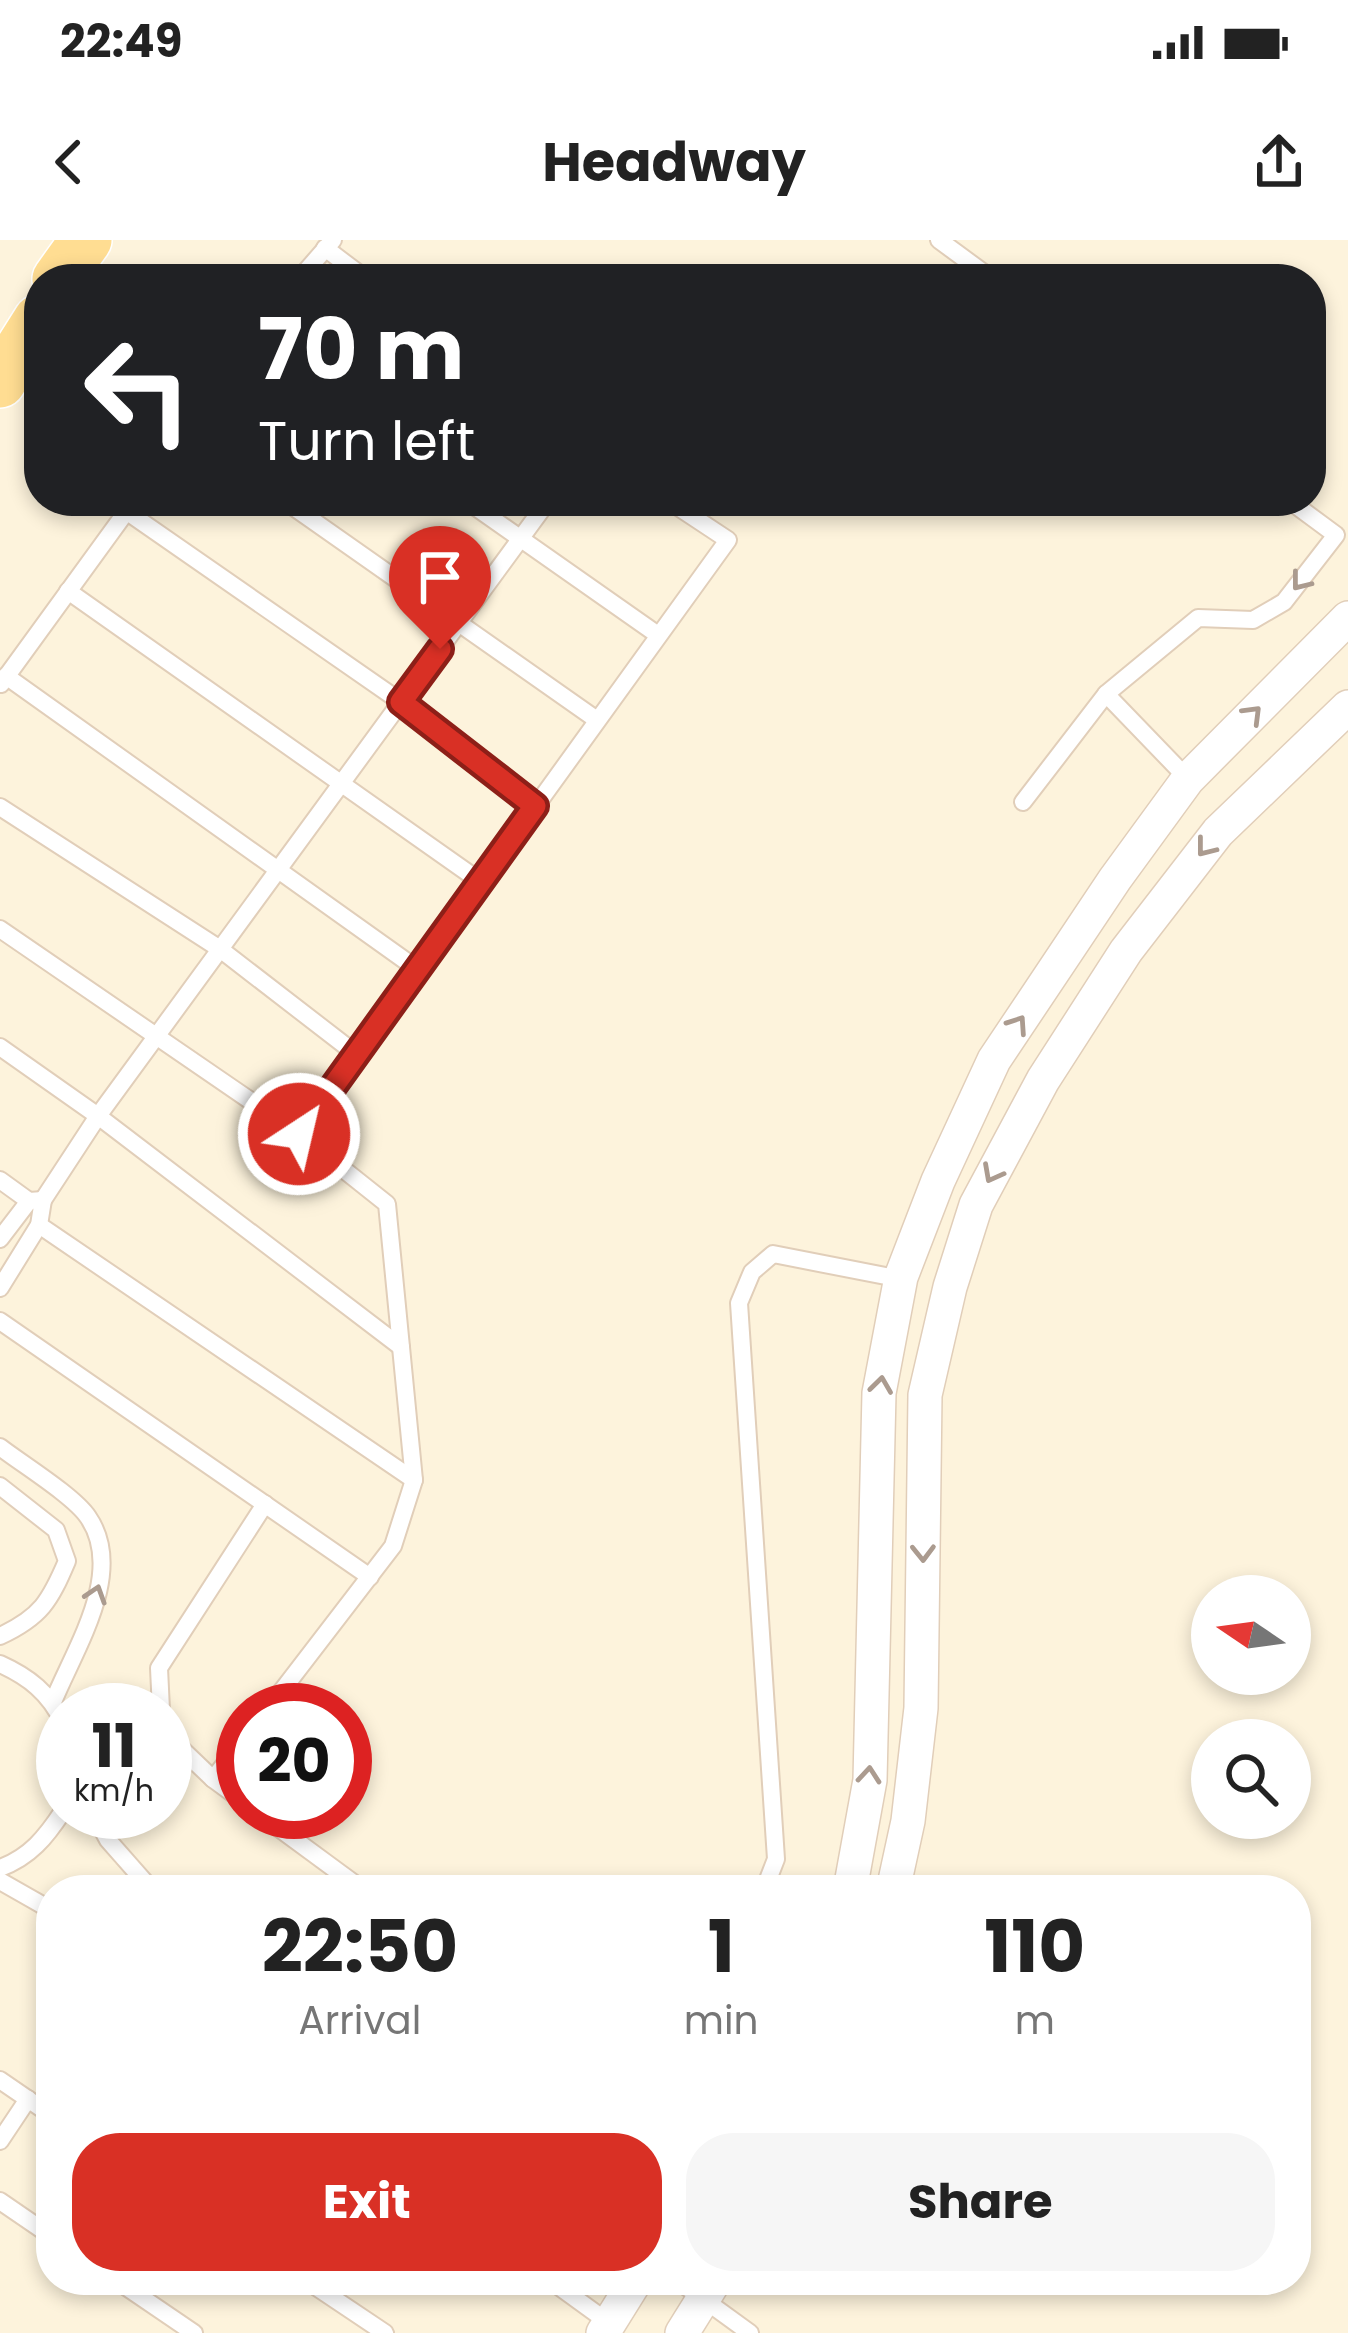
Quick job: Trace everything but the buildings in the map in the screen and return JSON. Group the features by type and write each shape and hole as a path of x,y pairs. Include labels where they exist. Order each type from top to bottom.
{"main road":[{"path":"0,360 24,327"},
{"path":"0,382 24,344"}],"street":[{"path":"853,1875 870,1780 879,1393 901,1279 938,1181 994,1060 1114,879 1188,779 1348,618"},
{"path":"896,1875 908,1821 921,1708 925,1395 950,1287 976,1205 1043,1080 1126,951 1217,832 1348,707"},
{"path":"611,2330 628,2295"},
{"path":"682,2333 696,2295"}],"lane":[{"path":"939,240 972,264"},
{"path":"123,516 3,680 418,969"},
{"path":"144,516 401,702 535,806"},
{"path":"307,516 597,720"},
{"path":"489,516 658,635"},
{"path":"0,1239 36,1201 537,516"},
{"path":"299,1134 728,539 692,516"},
{"path":"1023,802 1106,694 1198,618 1253,620 1284,602 1336,536 1310,516"},
{"path":"68,591 481,882"},
{"path":"1106,694 1188,779"},
{"path":"0,807 220,949 356,1054"},
{"path":"0,928 299,1134 387,1204 414,1480 393,1546 288,1683"},
{"path":"0,1047 401,1347"},
{"path":"0,1180 36,1201"},
{"path":"0,1288 39,1225 36,1201"},
{"path":"39,1225 414,1480"},
{"path":"770,1875 776,1859 740,1303 752,1272 773,1254 901,1279"},
{"path":"0,1322 370,1577"},
{"path":"0,1447 87,1514 102,1545 103,1583 61,1683"},
{"path":"0,1486 56,1530 67,1562 49,1605 0,1636"},
{"path":"160,1683 159,1668 265,1504"},
{"path":"0,1664 36,1685"},
{"path":"192,1759 216,1781"},
{"path":"213,1779 216,1775"},
{"path":"0,1868 18,1862 45,1839"},
{"path":"107,1839 139,1875"},
{"path":"294,1839 343,1875"},
{"path":"0,1881 36,1901"},
{"path":"0,2080 36,2105"},
{"path":"0,2141 28,2099"},
{"path":"0,2201 36,2226"},
{"path":"138,2295 194,2333"},
{"path":"328,2295 385,2333"},
{"path":"568,2295 611,2330"},
{"path":"709,2295 750,2333"}],"route":[{"path":"299,1134 535,806 401,702 440,649"}]}
